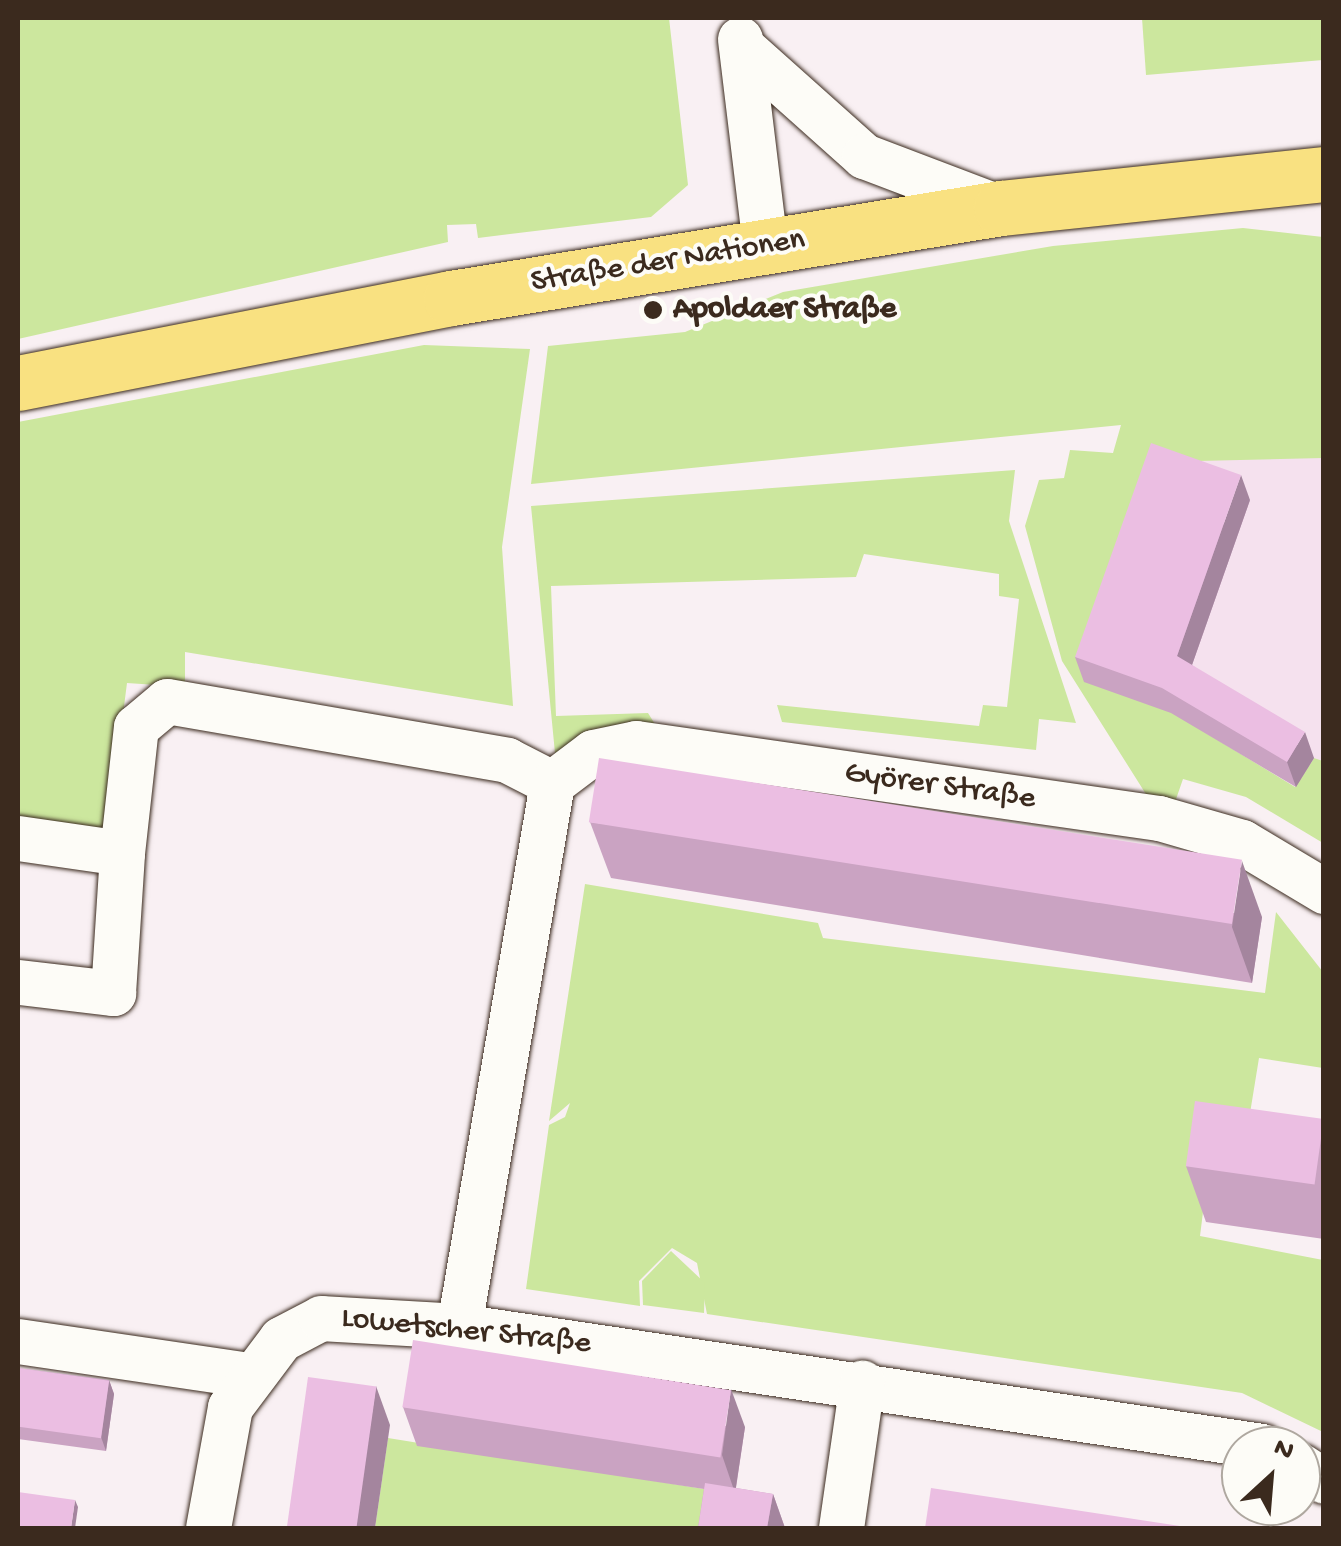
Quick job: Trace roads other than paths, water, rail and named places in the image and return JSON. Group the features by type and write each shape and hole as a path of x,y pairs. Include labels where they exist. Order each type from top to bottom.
{"main road":[{"name":"Straße der Nationen","path":"18,382 1001,208 1324,174"}],"street":[{"path":"739,32 864,156 1001,208"},
{"path":"739,32 765,247"},
{"path":"20,982 113,993 122,853 136,728 167,701 507,760 552,783 459,1326"},
{"name":"Györer Straße","path":"552,783 593,752 636,743 1159,818 1242,842 1324,891"},
{"path":"18,838 122,853"},
{"name":"Lowetscher Straße","path":"208,1528 230,1407 248,1375 280,1339 321,1318 459,1326 862,1383 1221,1440"},
{"path":"18,1341 248,1375"},
{"path":"841,1528 862,1383"}],"place":[{"name":"Apoldaer Straße","path":"653,310"}]}
